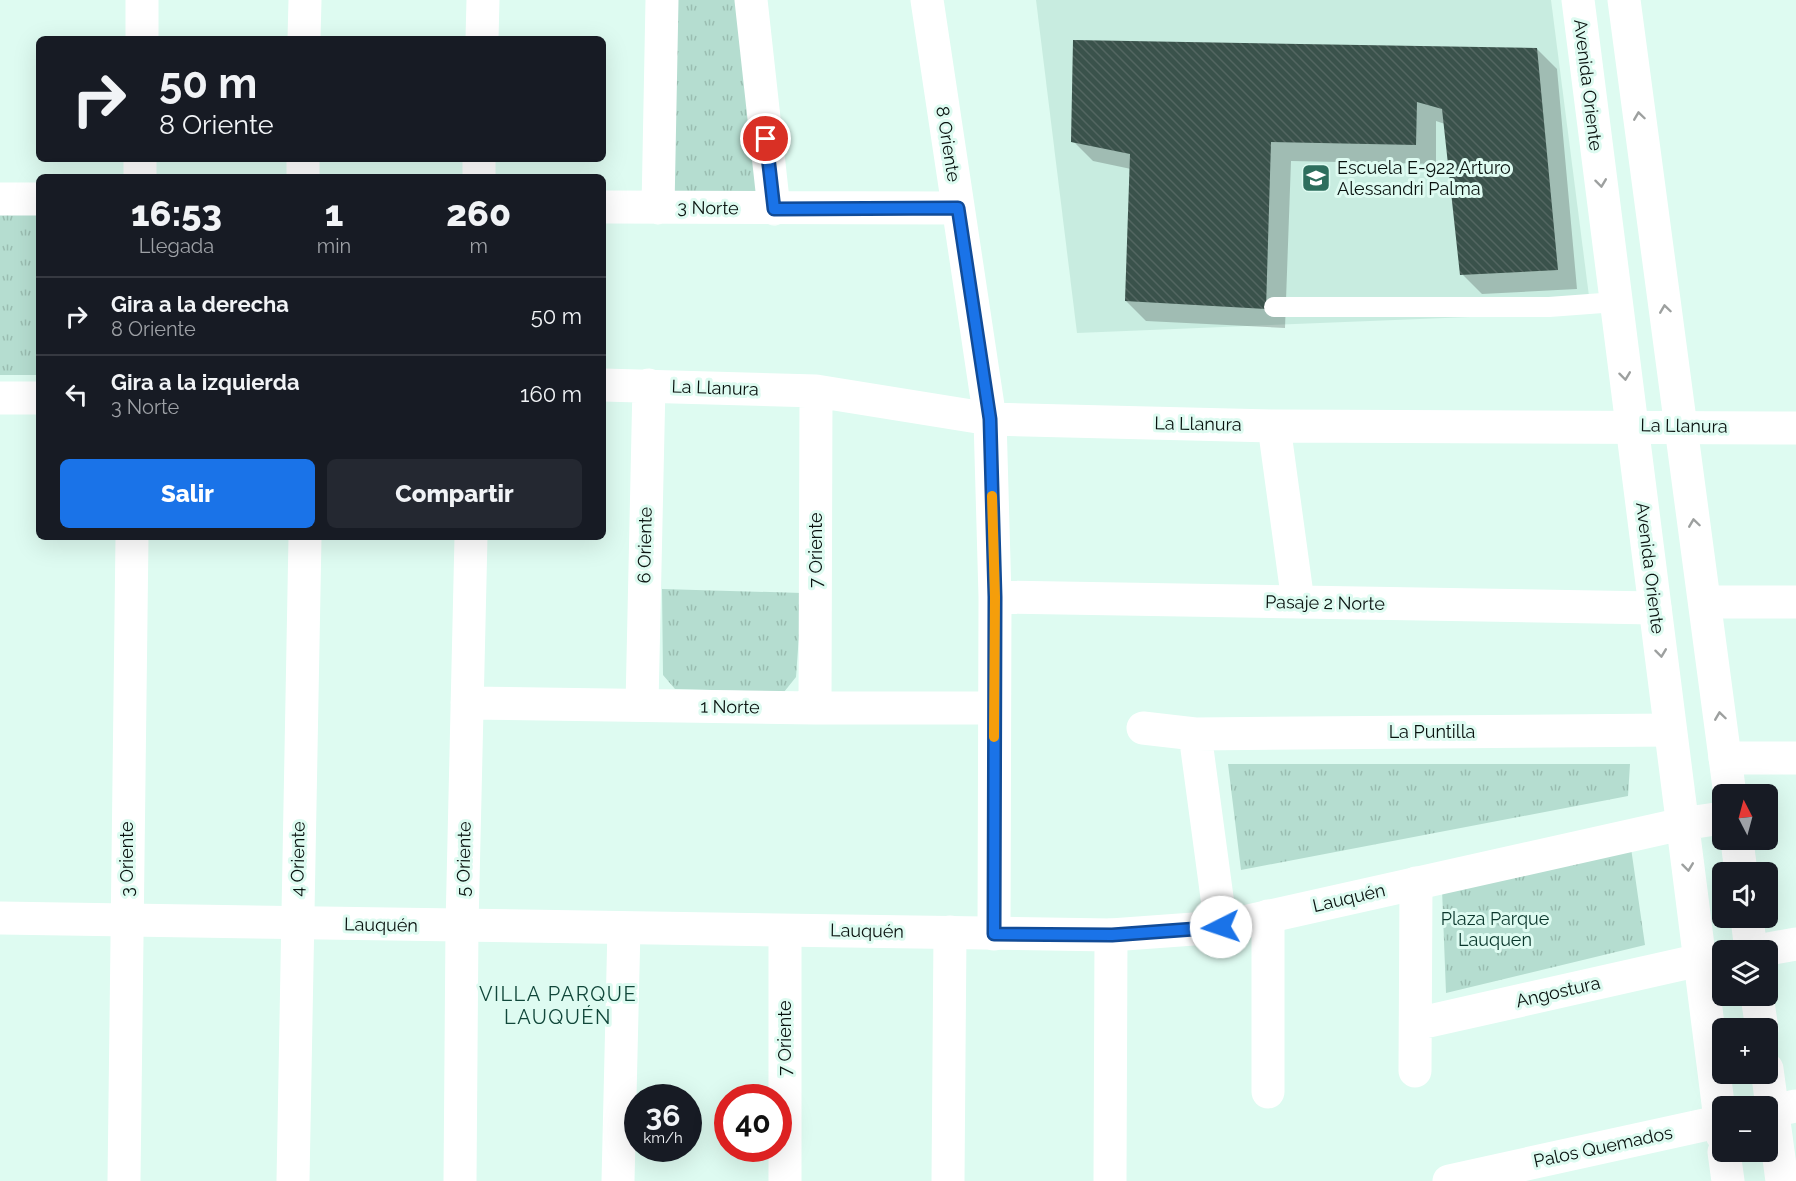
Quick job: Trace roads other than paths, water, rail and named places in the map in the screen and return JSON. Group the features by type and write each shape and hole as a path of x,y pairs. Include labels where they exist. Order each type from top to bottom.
{"street":[{"path":"142,0 142,36"},
{"path":"304,36 305,0"},
{"path":"482,36 483,0"},
{"path":"658,208 662,0"},
{"path":"751,0 774,209"},
{"name":"8 Oriente","path":"927,0 990,419 995,597 994,934"},
{"name":"Avenida Oriente","path":"1578,0 1717,1096"},
{"path":"1624,0 1729,784"},
{"path":"0,199 36,199"},
{"name":"3 Norte","path":"606,207 958,208"},
{"name":"La Llanura","path":"606,385 816,391 990,419 1274,426 1796,428"},
{"name":"6 Oriente","path":"642,705 649,386"},
{"name":"7 Oriente","path":"815,708 816,391"},
{"path":"0,398 36,398"},
{"path":"1274,426 1298,602"},
{"name":"3 Oriente","path":"124,1181 132,540"},
{"name":"4 Oriente","path":"293,1181 305,540"},
{"name":"5 Oriente","path":"460,1181 462,926 471,540"},
{"name":"Pasaje 2 Norte","path":"995,597 1655,608"},
{"path":"1704,602 1796,602"},
{"name":"1 Norte","path":"467,703 994,708"},
{"name":"La Puntilla","path":"1143,729 1195,734 1670,730"},
{"path":"1195,734 1221,927"},
{"path":"1725,758 1796,758"},
{"name":"Lauquén","path":"0,918 1112,935 1221,927 1682,824 1712,820"},
{"path":"1415,1071 1416,883"},
{"path":"1268,916 1268,1092"},
{"path":"618,1181 624,928"},
{"name":"7 Oriente","path":"785,931 785,1181"},
{"path":"948,1181 950,932"},
{"path":"1110,1181 1112,935"},
{"path":"1778,947 1796,944"},
{"name":"Angostura","path":"1416,1024 1700,960"},
{"path":"1778,1110 1782,1181"},
{"name":"Palos Quemados","path":"1449,1181 1712,1134"},
{"name":"Avenida Oriente","path":"1726,1162 1728,1181"}],"lane":[{"path":"1274,307 1549,307 1616,302"}],"place":[{"name":"Escuela E-922 Arturo Alessandri Palma","path":"1316,178"}],"district":[{"name":"VILLA PARQUE LAUQUÉN","path":"558,1006"}],"park label":[{"name":"Plaza Parque Lauquen","path":"1495,929"}]}
